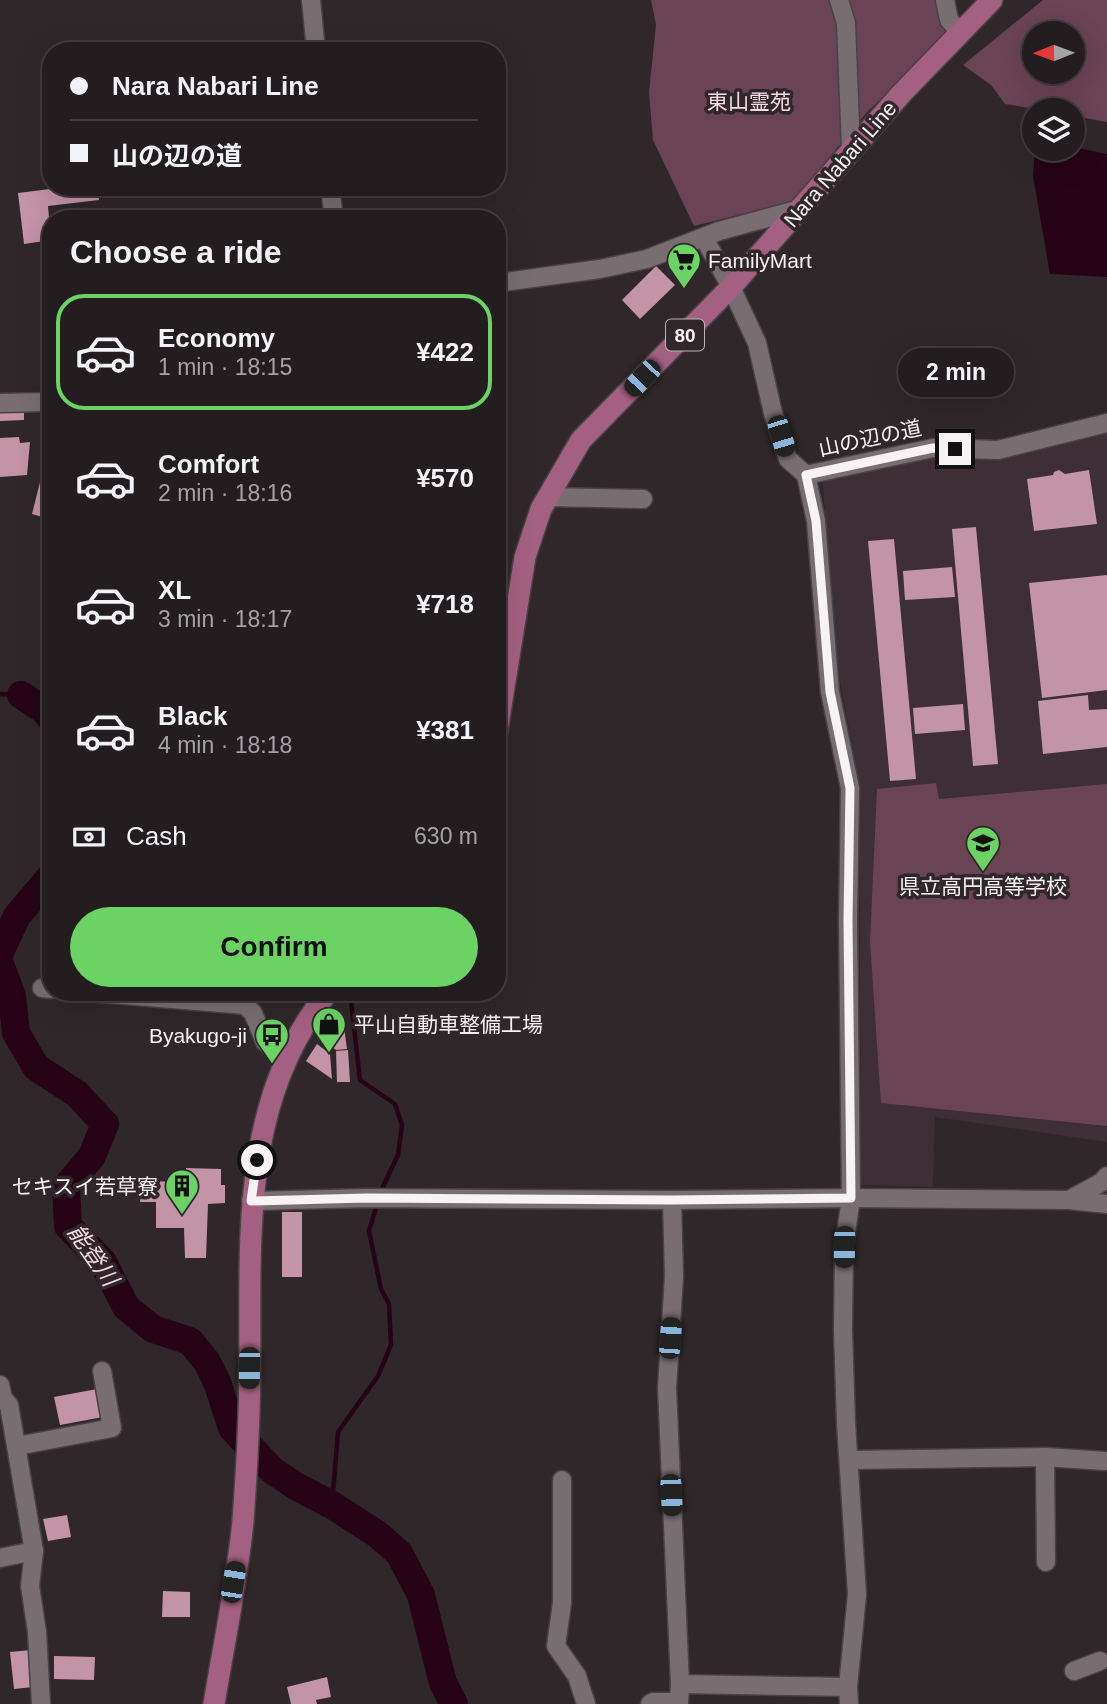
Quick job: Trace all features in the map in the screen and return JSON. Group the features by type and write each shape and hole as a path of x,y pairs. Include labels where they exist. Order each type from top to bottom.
{"main road":[{"name":"Nara Nabari Line","path":"506,673 524,557 541,509 581,440 732,287 851,149 992,0"},
{"path":"214,1704 243,1522 248,1434 251,1201 262,1130 287,1058 321,1001"}],"street":[{"path":"311,0 315,42"},
{"path":"839,0 846,23 851,149"},
{"path":"945,0 949,20 960,32"},
{"path":"506,285 600,270 647,259 719,231 800,209"},
{"path":"680,1684 848,1696 857,1594 843,1330 844,1247 851,1198 848,920 850,788 830,692 816,521 806,475 788,458 757,344 732,287 704,238"},
{"path":"0,402 42,402"},
{"name":"山の辺の道","path":"806,475 933,448 998,450 1107,423"},
{"path":"548,497 643,499"},
{"path":"246,1001 265,1042 287,1058"},
{"path":"1069,1200 1102,1182 1107,1176"},
{"path":"251,1201 375,1198 851,1198 1069,1200 1107,1204"},
{"path":"650,1704 679,1702 680,1684 667,1388 674,1276 672,1200"},
{"path":"17,1446 112,1427 103,1371"},
{"path":"0,1385 3,1398 9,1405 34,1552 30,1586 37,1632 41,1704"},
{"path":"849,1460 1045,1457 1105,1461"},
{"path":"1045,1457 1045,1562"},
{"path":"562,1480 562,1603 556,1646 577,1676 586,1704"},
{"path":"0,1558 34,1552"},
{"path":"1074,1671 1100,1661"}],"shaded area":[{"path":"1085,149 1107,154 1107,277 1050,274 1033,176 1034,161 1085,161"},
{"name":"県立高円高等学校","path":"1107,428 1107,1142 935,1117 933,1187 861,1185 859,785 838,669 822,476 949,452"}],"green space":[{"name":"東山霊苑","path":"651,0 940,0 946,38 868,111 792,202 694,226 653,140 649,92 656,25"},
{"path":"1043,0 1107,0 1107,122 1085,118 1085,98 1022,98 1022,107 1005,104 991,85 963,65"},
{"path":"936,783 939,799 1107,784 1107,1126 881,1103 870,942 877,789"}],"building":[{"path":"42,190 42,196 98,196 99,200 48,206 48,210 42,210 42,241 24,244 18,193"},
{"path":"656,266 675,285 640,319 622,300"},
{"path":"0,413 24,413 24,420 0,421"},
{"path":"19,437 20,443 30,442 27,475 0,477 0,438"},
{"path":"1059,470 1065,474 1089,470 1097,524 1034,531 1027,479 1053,475"},
{"path":"42,474 42,517 32,514"},
{"path":"976,527 998,764 973,766 952,529"},
{"path":"894,539 916,779 890,781 868,541"},
{"path":"952,567 955,597 905,600 903,571"},
{"path":"1107,575 1107,690 1042,698 1029,583"},
{"path":"1088,695 1089,710 1107,709 1107,747 1043,754 1038,701"},
{"path":"963,704 965,730 915,734 913,708"},
{"path":"342,1012 347,1049 336,1050 322,1039"},
{"path":"317,1044 330,1054 332,1079 306,1061"},
{"path":"348,1050 350,1082 337,1082 336,1051"},
{"name":"セキスイ若草寮","path":"186,1168 221,1169 221,1185 225,1185 225,1203 208,1204 206,1258 185,1258 184,1228 156,1228 156,1202 140,1202 142,1181 186,1182"},
{"path":"282,1212 302,1212 302,1277 282,1277"},
{"path":"97,1389 103,1417 60,1425 54,1397"},
{"path":"67,1515 71,1537 48,1541 43,1519"},
{"path":"163,1591 190,1592 190,1617 162,1617"},
{"path":"31,1650 34,1687 14,1689 10,1652"},
{"path":"54,1656 95,1657 94,1680 54,1679"},
{"path":"327,1677 331,1697 316,1700 317,1704 291,1704 287,1687"}],"waterway":[{"path":"0,694 21,695"},
{"name":"能登川","path":"21,695 42,709"},
{"name":"能登川","path":"0,952 17,916 42,887"},
{"name":"能登川","path":"0,964 12,996 16,1033 36,1067 77,1094 105,1124 92,1156 66,1187 68,1226 103,1262 126,1307 153,1329 190,1341 207,1362 217,1382 232,1428 272,1470 377,1534 399,1553 421,1595 443,1683 454,1704"},
{"path":"351,1001 360,1080 395,1104 402,1125 398,1155 380,1193"},
{"path":"332,1505 338,1432 378,1376 391,1345 389,1304 381,1289 369,1231 378,1201"}],"place":[{"name":"FamilyMart","path":"684,290"},
{"name":"県立高円高等学校","path":"983,873"},
{"name":"平山自動車整備工場","path":"329,1054"},
{"name":"Byakugo-ji","path":"272,1065"},
{"name":"セキスイ若草寮","path":"182,1216"}],"route":[{"path":"257,1160 251,1201 366,1198 851,1198 848,920 850,788 830,692 816,521 806,475 933,448 955,449"}]}
